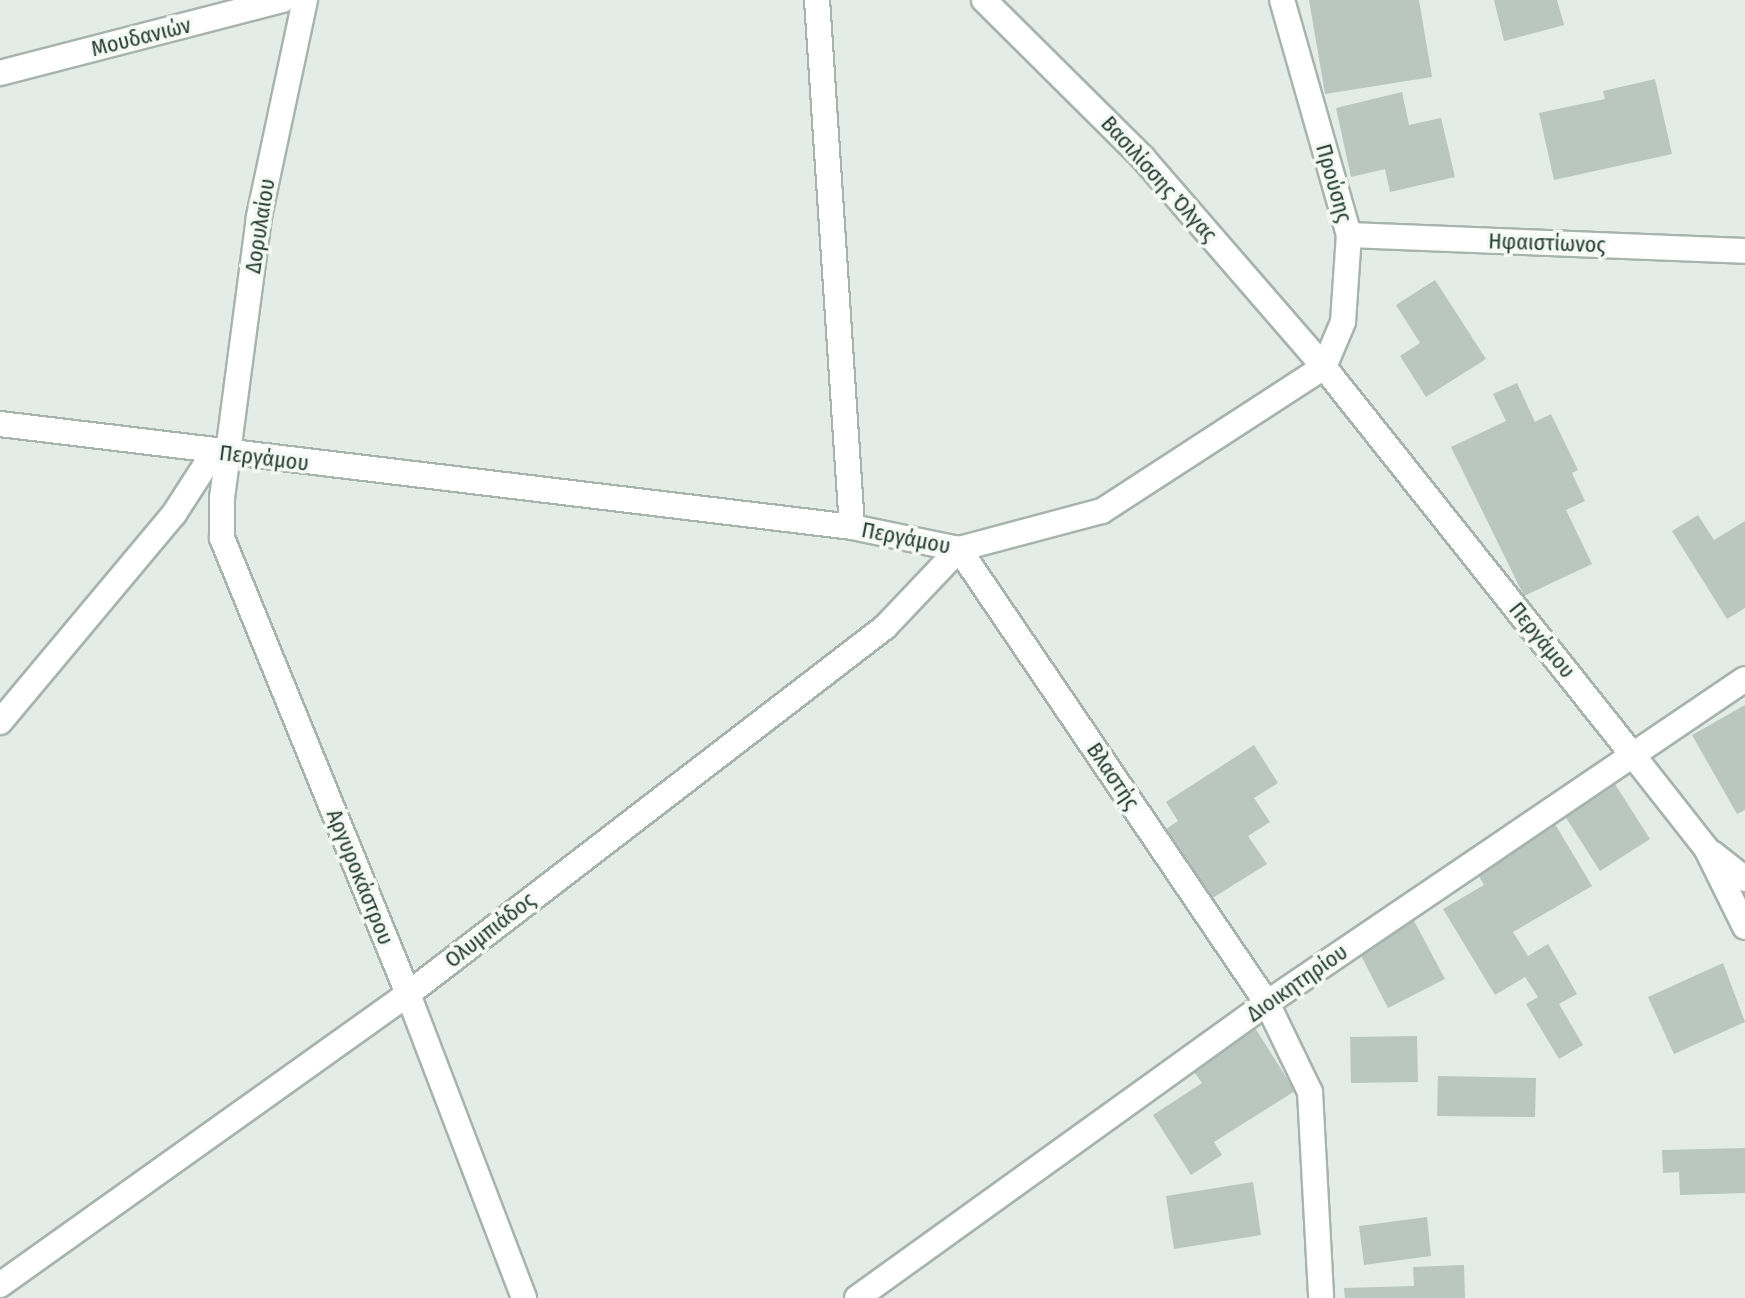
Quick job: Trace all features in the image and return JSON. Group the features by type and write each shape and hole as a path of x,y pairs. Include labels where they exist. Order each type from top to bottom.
{"street":[{"name":"Μουδανιών","path":"0,73 283,0"},
{"name":"Δορυλαίου","path":"221,453 259,217 305,0"},
{"path":"817,0 852,527"},
{"name":"Βασιλίσσης Όλγας","path":"984,0 1143,158 1324,367"},
{"name":"Προύσης","path":"1282,0 1349,235 1343,322 1324,367"},
{"name":"Ηφαιστίωνος","path":"1349,235 1745,251"},
{"name":"Περγάμου","path":"0,424 852,527 959,549 1102,511 1324,367 1706,848"},
{"path":"0,722 174,514 221,453"},
{"name":"Αργυροκάστρου","path":"221,453 222,538 408,994 524,1298"},
{"name":"Ολυμπιάδος","path":"0,1285 408,994 885,627 959,549"},
{"name":"Βλαστής","path":"959,549 1267,1003 1310,1092 1321,1298"},
{"name":"Διοικητηρίου","path":"857,1298 1267,1003 1745,679"},
{"path":"1706,848 1745,879"},
{"path":"1706,848 1745,927"}],"building":[{"path":"1309,0 1419,0 1432,77 1325,94"},
{"path":"1494,0 1557,0 1564,25 1504,41"},
{"path":"1655,79 1672,154 1554,180 1539,113 1605,99 1603,91"},
{"path":"1402,92 1409,125 1441,118 1455,177 1390,192 1385,169 1351,177 1336,108"},
{"path":"1435,280 1486,359 1426,397 1400,356 1420,343 1396,305"},
{"path":"1517,383 1535,422 1551,414 1578,470 1572,473 1585,501 1566,510 1592,564 1524,596 1451,447 1506,421 1493,394"},
{"path":"1698,515 1714,540 1745,521 1745,608 1727,619 1672,531"},
{"path":"1745,705 1745,810 1737,814 1692,735"},
{"path":"1254,745 1278,783 1254,798 1270,822 1248,836 1267,864 1211,899 1166,829 1178,821 1166,802"},
{"path":"1613,781 1650,839 1600,871 1563,813"},
{"path":"1552,819 1592,886 1513,932 1528,956 1548,944 1577,994 1559,1004 1583,1045 1559,1059 1526,1004 1538,997 1525,977 1495,995 1443,909 1484,885 1473,866"},
{"path":"1412,917 1445,979 1388,1008 1356,946"},
{"path":"1723,963 1745,1022 1674,1054 1648,997"},
{"path":"1255,1028 1295,1091 1214,1142 1222,1155 1191,1175 1153,1115 1202,1083 1192,1069"},
{"path":"1417,1036 1418,1082 1351,1083 1350,1037"},
{"path":"1438,1076 1536,1078 1535,1117 1437,1116"},
{"path":"1745,1148 1745,1193 1680,1195 1679,1172 1663,1173 1662,1150"},
{"path":"1253,1182 1261,1235 1174,1249 1166,1196"},
{"path":"1427,1217 1431,1256 1364,1265 1359,1226"},
{"path":"1464,1265 1465,1298 1345,1298 1344,1288 1414,1286 1413,1267"}]}
